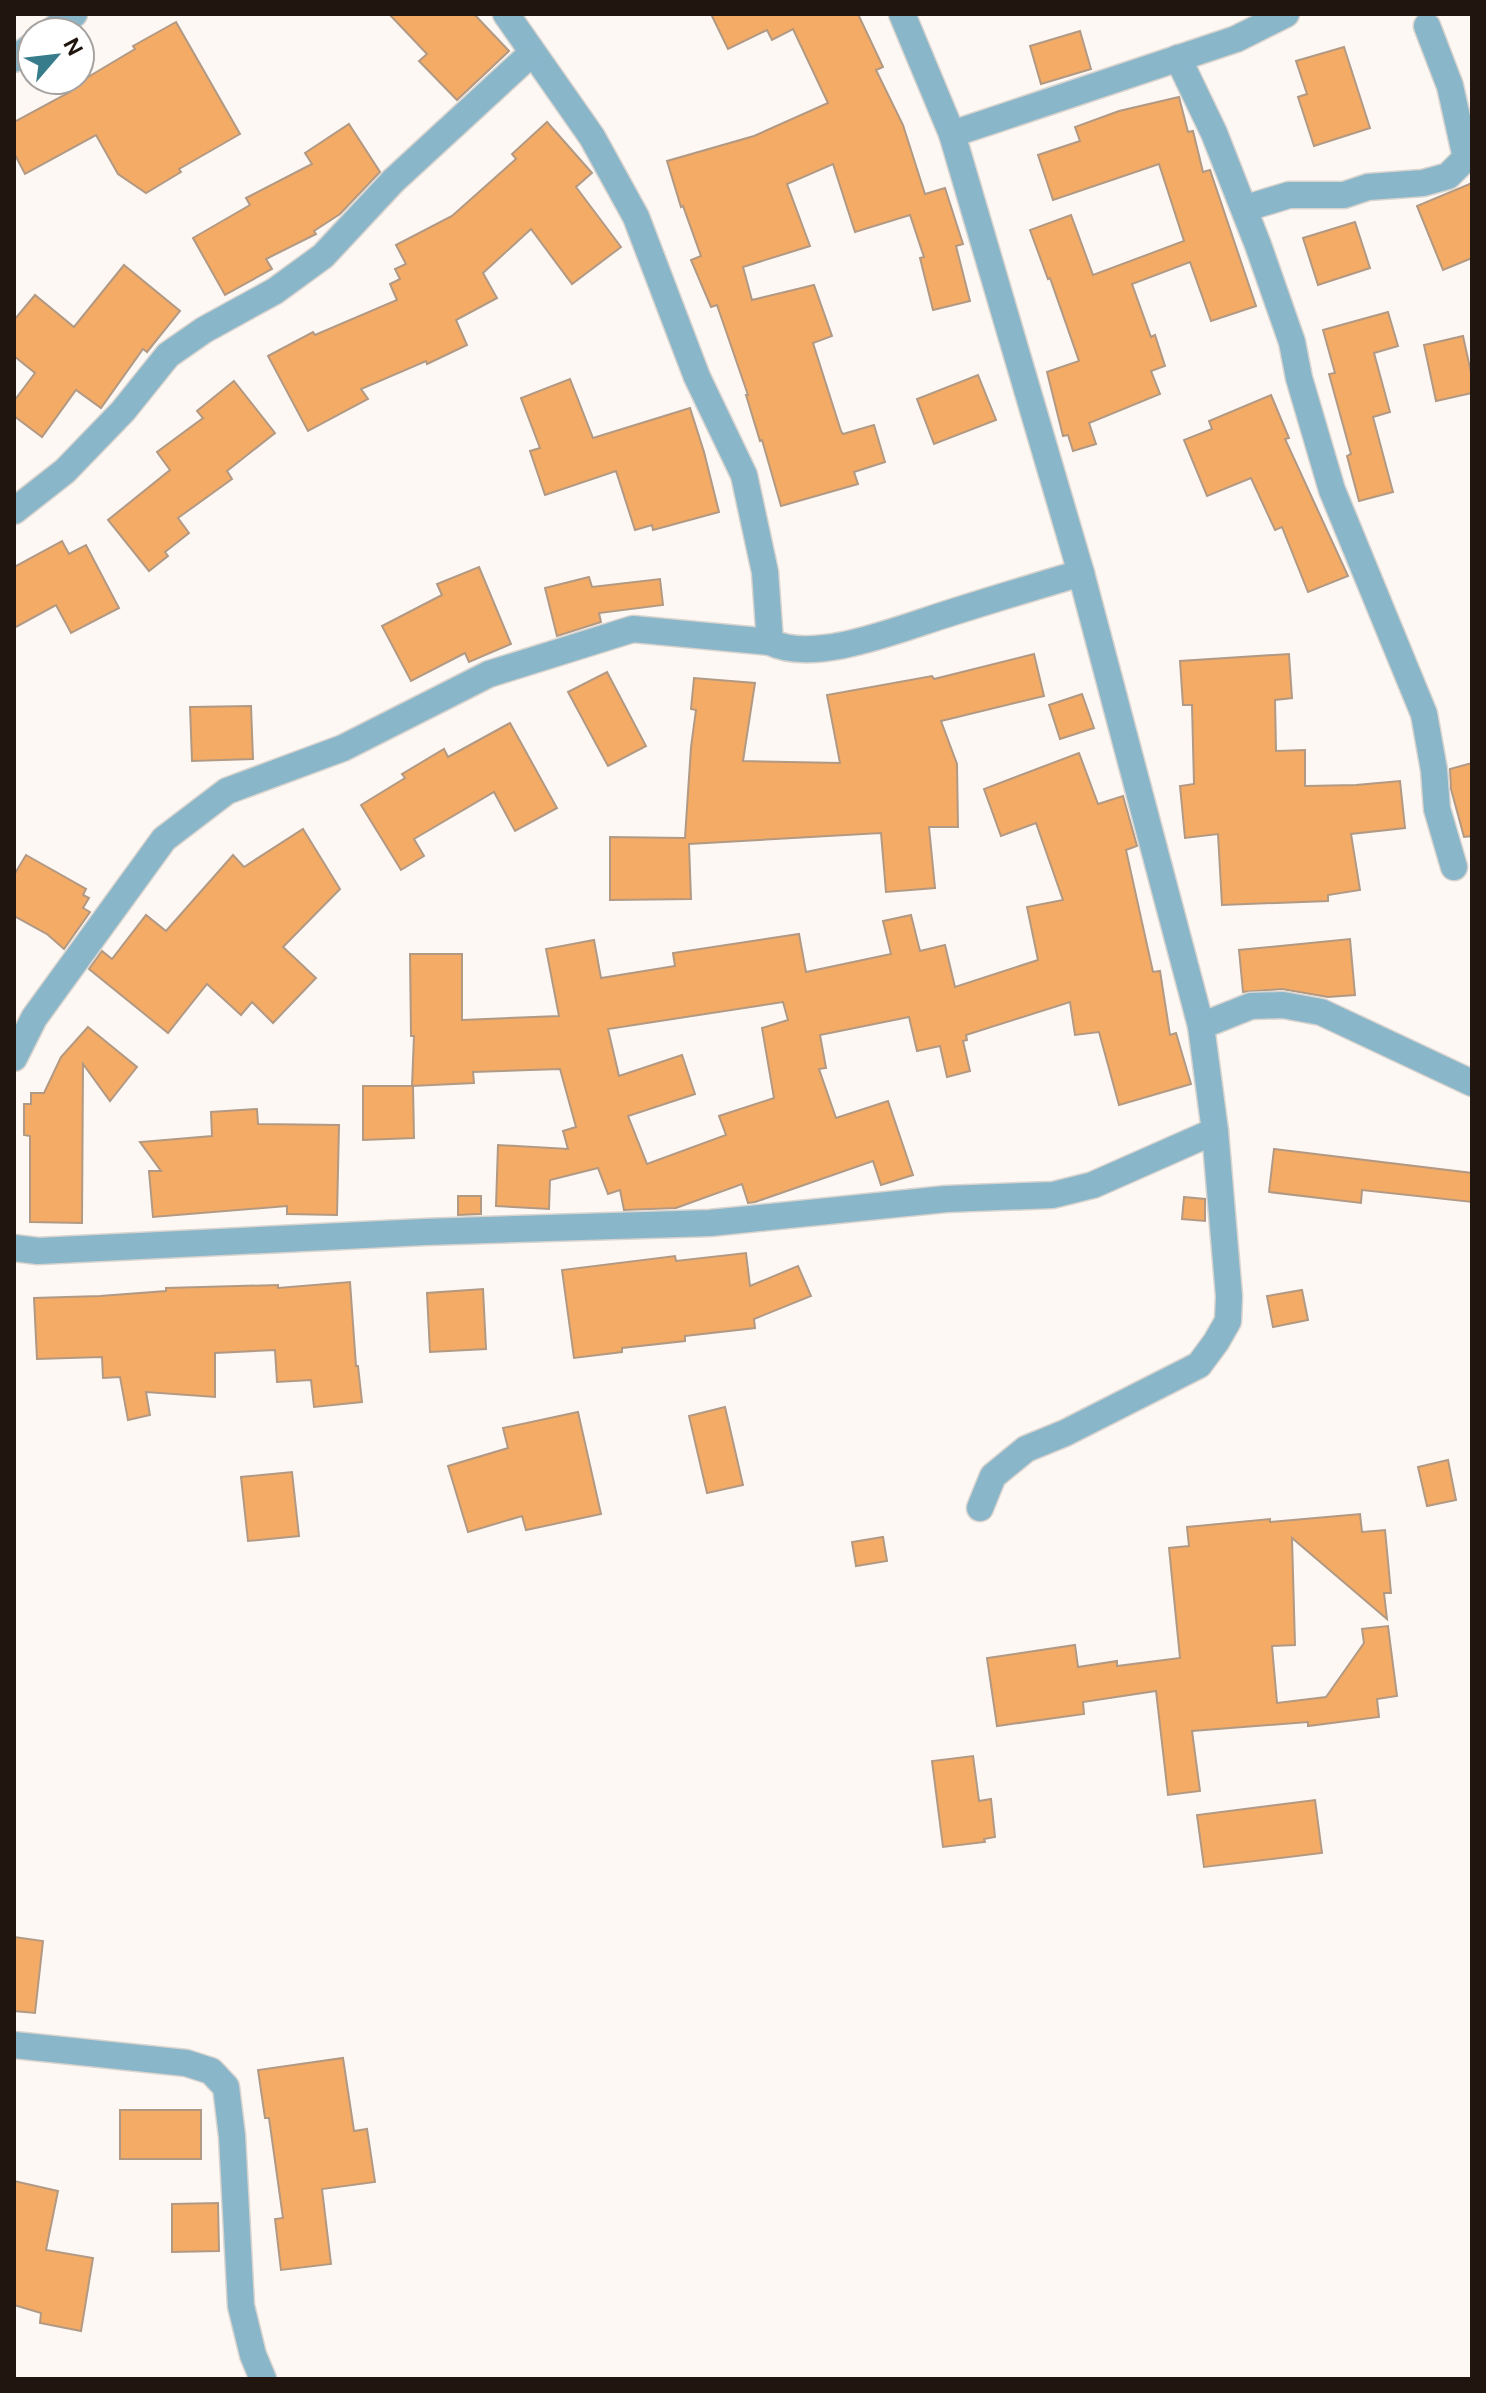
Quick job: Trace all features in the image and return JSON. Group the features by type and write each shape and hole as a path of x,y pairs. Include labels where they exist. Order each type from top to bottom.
{"street":[{"path":"506,14 592,137 636,217 697,377 744,475 765,572 770,642"},
{"path":"902,14 952,134 1081,573 1201,1026 1215,1131 1229,1296 1228,1321 1199,1365 1065,1433 1026,1449 993,1476 980,1508"},
{"path":"952,134 1236,39 1286,14"},
{"path":"1245,210 1289,195 1344,195 1368,187 1423,183 1448,176 1466,158 1450,86 1427,26"},
{"path":"14,511 65,471 123,411 168,355 204,330 275,291 323,256 393,181 532,53"},
{"path":"1178,58 1214,133 1245,210 1292,342 1299,378 1332,490 1424,714 1437,809 1454,867"},
{"path":"14,1058 34,1018 164,839 227,791 343,748 489,674 633,629 770,642 782,648 825,648 879,637 1081,573"},
{"path":"1201,1026 1251,1006 1283,1005 1321,1012 1472,1083"},
{"path":"14,1248 38,1251 424,1232 710,1223 946,1199 1053,1195 1093,1185 1215,1131"},
{"path":"14,2045 186,2063 211,2071 226,2087 232,2136 241,2306 253,2355 263,2379"}],"building":[{"path":"389,14 474,14 509,51 457,100 419,61 427,54"},
{"path":"711,14 858,14 883,67 876,70 903,125 925,194 945,188 963,244 956,246 970,301 933,310 920,258 924,257 910,215 855,232 833,164 787,184 810,246 743,267 752,300 814,285 832,336 813,343 841,431 843,434 874,425 885,462 854,472 858,484 781,506 717,305 711,307 691,260 701,256 667,161 754,136 828,103 793,29 772,40 767,30 728,49"},
{"path":"176,22 240,134 179,169 181,172 146,193 118,174 96,135 25,174 14,153 14,122 63,96 96,96 96,72 135,49 133,46"},
{"path":"1080,31 1091,69 1041,84 1030,46"},
{"path":"1344,47 1370,128 1314,146 1298,97 1307,94 1296,61"},
{"path":"1179,97 1188,132 1193,131 1203,172 1210,170 1256,306 1211,321 1190,262 1132,284 1165,366 1151,371 1160,394 1089,423 1096,444 1073,451 1068,435 1063,436 1047,372 1079,361 1030,230 1071,215 1093,275 1184,241 1159,164 1053,200 1038,155 1080,141 1075,127 1119,111"},
{"path":"547,122 592,173 576,187 621,247 572,284 531,229 483,273 497,298 456,320 467,345 361,389 368,399 308,431 268,356 313,332 315,335 397,300 390,284 400,279 395,269 406,264 396,245 452,216 516,159 512,154"},
{"path":"349,124 380,172 340,214 314,231 316,234 266,259 272,269 225,295 193,238 250,205 246,198 312,164 305,153"},
{"path":"1472,183 1472,258 1443,270 1417,206"},
{"path":"1355,222 1370,268 1318,285 1303,238"},
{"path":"124,265 180,311 147,352 143,349 101,408 76,390 42,437 14,416 14,401 35,373 14,356 14,320 35,295 74,327"},
{"path":"1388,312 1398,346 1374,353 1390,412 1373,417 1393,492 1359,501 1347,456 1351,454 1329,374 1335,373 1323,330"},
{"path":"1463,336 1472,377 1472,393 1436,401 1424,345"},
{"path":"978,375 996,420 934,444 917,399"},
{"path":"570,379 593,438 690,408 719,512 653,530 652,525 635,530 616,471 545,495 530,451 540,448 521,398"},
{"path":"234,381 275,433 227,471 232,479 178,518 189,533 165,552 168,556 149,571 108,520 170,470 157,452 203,418 197,411"},
{"path":"1271,395 1289,438 1285,439 1348,576 1308,592 1282,527 1275,530 1251,478 1207,496 1184,440 1212,429 1209,421"},
{"path":"62,541 69,554 86,545 119,608 71,633 56,605 14,628 14,567"},
{"path":"479,567 511,644 469,662 465,653 411,681 382,626 442,595 437,584"},
{"path":"589,577 592,587 660,579 663,605 599,613 601,622 557,636 545,588"},
{"path":"1034,654 1044,696 941,721 957,764 958,827 929,827 935,888 886,892 881,833 689,844 691,899 610,900 610,837 685,838 696,710 691,709 694,678 755,683 743,761 840,763 827,695 932,676 934,679"},
{"path":"1289,654 1292,698 1275,700 1276,751 1305,750 1305,786 1400,781 1405,828 1351,834 1360,890 1328,895 1328,901 1222,905 1218,834 1185,838 1180,786 1194,784 1192,705 1183,705 1180,661"},
{"path":"607,672 646,746 608,766 568,692"},
{"path":"1082,694 1094,728 1060,739 1049,705"},
{"path":"251,706 253,759 192,761 190,707"},
{"path":"510,723 557,808 515,831 494,792 414,839 424,856 401,870 361,805 405,778 402,774 444,749 448,757"},
{"path":"1079,753 1098,804 1123,796 1137,846 1126,850 1153,972 1160,971 1170,1035 1176,1033 1191,1084 1119,1105 1099,1032 1075,1035 1070,1002 966,1035 967,1040 963,1041 970,1071 947,1077 940,1046 917,1051 909,1017 820,1035 826,1068 819,1069 836,1118 888,1101 913,1175 881,1185 873,1161 755,1202 748,1203 742,1184 676,1208 624,1210 620,1190 608,1194 598,1168 550,1180 549,1209 496,1206 498,1145 568,1149 563,1131 576,1127 560,1069 473,1072 474,1083 412,1086 414,1036 411,1036 410,954 462,954 462,1020 559,1016 546,949 594,940 601,978 675,966 673,953 799,934 806,972 891,954 883,921 911,915 920,951 945,945 955,987 1038,960 1027,907 1063,900 1036,823 1001,836 984,789","holes":["783,1002 788,1020 762,1028 774,1098 719,1116 726,1135 647,1164 628,1116 695,1094 682,1055 619,1076 608,1029"]},
{"path":"1472,763 1472,836 1464,837 1451,789 1450,769"},
{"path":"303,829 340,889 283,947 316,978 273,1023 252,1002 241,1015 207,984 168,1033 89,969 102,951 112,959 146,915 166,931 233,855 244,867"},
{"path":"26,855 86,889 83,895 89,898 83,908 90,912 64,949 47,934 14,916 14,875"},
{"path":"1350,939 1355,995 1328,997 1282,989 1243,992 1239,950"},
{"path":"88,1027 137,1067 110,1101 83,1064 82,1223 30,1222 30,1136 24,1135 24,1104 31,1104 31,1093 44,1093 61,1057"},
{"path":"363,1086 413,1086 414,1138 363,1140"},
{"path":"257,1109 258,1124 339,1125 337,1215 287,1214 287,1206 153,1217 149,1171 161,1171 140,1142 212,1136 211,1112"},
{"path":"1274,1149 1472,1173 1472,1202 1362,1190 1361,1203 1269,1192"},
{"path":"458,1196 481,1196 481,1214 458,1215"},
{"path":"1184,1197 1205,1199 1205,1221 1182,1219"},
{"path":"746,1253 750,1286 798,1266 811,1296 754,1319 755,1328 685,1336 685,1341 622,1348 622,1352 574,1358 562,1270 675,1256 676,1261"},
{"path":"350,1282 362,1402 314,1407 311,1380 277,1382 275,1350 215,1353 215,1397 146,1392 150,1415 128,1420 120,1377 103,1378 102,1357 37,1359 34,1298 166,1291 166,1288 278,1285 278,1288"},
{"path":"483,1289 486,1349 430,1352 427,1293"},
{"path":"1302,1290 1308,1320 1273,1327 1267,1296"},
{"path":"725,1407 743,1485 707,1493 689,1416"},
{"path":"578,1412 601,1514 526,1530 522,1516 468,1532 448,1466 508,1448 503,1428"},
{"path":"1448,1460 1456,1500 1427,1506 1418,1467"},
{"path":"292,1472 299,1536 248,1541 241,1477"},
{"path":"1360,1514 1362,1532 1385,1530 1391,1593 1384,1593 1387,1619 1292,1538 1295,1645 1272,1646 1277,1703 1326,1697 1364,1643 1362,1629 1388,1626 1397,1696 1377,1699 1379,1717 1308,1726 1308,1722 1192,1731 1200,1791 1168,1795 1156,1691 1083,1702 1084,1714 997,1726 987,1658 1075,1645 1078,1667 1117,1661 1117,1666 1180,1658 1169,1548 1189,1546 1187,1527"},
{"path":"883,1537 887,1561 856,1566 852,1542"},
{"path":"973,1756 979,1801 991,1799 995,1837 984,1839 985,1842 943,1847 932,1761"},
{"path":"1315,1800 1322,1853 1204,1867 1197,1815"},
{"path":"14,1937 43,1941 35,2013 14,2011"},
{"path":"343,2058 354,2131 367,2129 375,2182 322,2189 331,2264 281,2270 275,2219 283,2218 269,2118 265,2118 258,2070"},
{"path":"120,2110 201,2110 201,2159 120,2159"},
{"path":"14,2181 58,2191 46,2250 93,2258 81,2331 40,2323 41,2313 14,2305"},
{"path":"218,2203 219,2251 172,2252 172,2204"}]}
